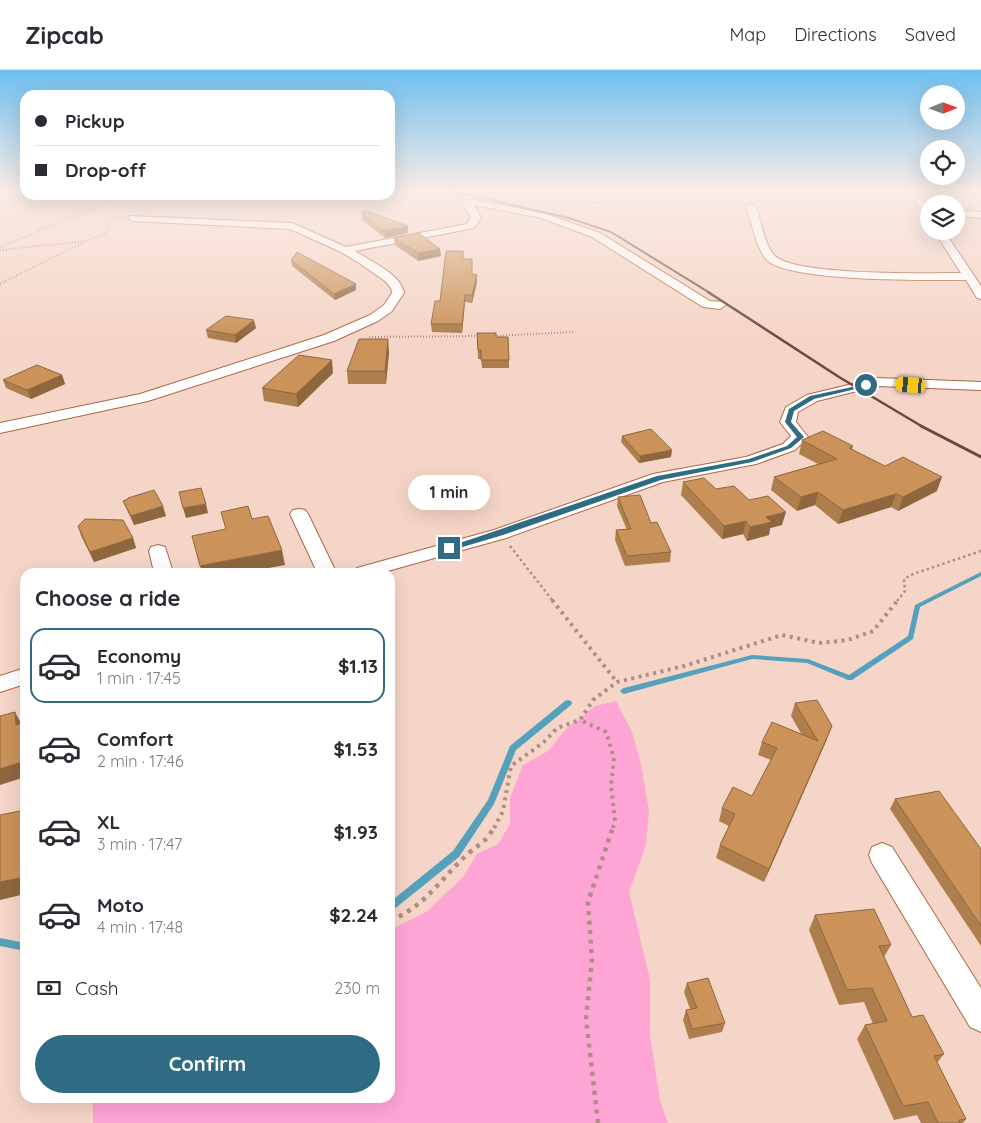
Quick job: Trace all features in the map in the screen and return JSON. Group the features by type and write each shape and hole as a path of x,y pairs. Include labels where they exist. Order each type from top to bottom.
{"street":[{"path":"0,428 143,398 332,336 374,318 388,308 398,293 397,287 382,273 345,250 320,239"},
{"path":"345,250 402,239"},
{"path":"604,239 707,304 720,305"},
{"path":"763,239 772,259 782,265 816,271 968,277"},
{"path":"945,240 981,295"},
{"path":"378,568 500,534 659,478 750,461 789,447 800,437 788,422 791,410 812,398 877,382 981,386"},
{"path":"299,514 325,568"},
{"path":"158,551 163,568"},
{"path":"0,684 20,678"},
{"path":"882,855 981,1016"}],"path":[{"path":"0,248 20,239"},
{"path":"0,284 92,239"},
{"path":"0,248 87,241"},
{"path":"492,336 573,332"},
{"path":"332,336 483,336"},
{"path":"500,534 617,682"},
{"path":"395,918 402,916 444,880 470,852 487,840 503,811 511,766 544,742 557,728 580,720 593,700 617,682 684,666 782,635 819,643 848,640 873,631 905,591 904,579 918,569 967,559 981,552"},
{"path":"580,720 606,732 614,758 611,786 615,821 588,902 592,960 586,1018 598,1123"}],"shaded area":[{"path":"616,701 632,732 641,764 649,811 646,845 629,892 650,980 650,1035 660,1101 668,1123 93,1123 93,1103 395,1103 395,928 426,912 463,877 477,854 498,844 510,824 510,798 523,765 548,751 566,729 595,706"}],"building":[{"path":"396,239 427,239 440,249 418,253"},
{"path":"446,251 463,251 463,259 472,259 472,274 477,275 472,295 465,295 462,324 431,324 435,301 440,301"},
{"path":"297,252 356,284 334,294 291,260"},
{"path":"226,316 254,320 235,335 206,330"},
{"path":"477,333 496,333 496,337 508,337 509,360 481,360 481,350 478,350"},
{"path":"359,339 388,339 385,371 347,371"},
{"path":"299,355 332,360 296,394 262,388"},
{"path":"37,365 62,375 27,390 3,380"},
{"path":"651,429 672,450 640,456 622,436"},
{"path":"823,431 853,446 849,448 885,466 903,457 942,477 903,497 896,494 843,510 818,492 801,497 774,477 837,459 802,440"},
{"path":"704,478 716,489 734,486 749,500 768,496 786,512 766,517 772,522 750,527 746,521 724,526 683,482"},
{"path":"201,488 206,504 183,508 179,492"},
{"path":"154,490 163,506 131,516 123,501"},
{"path":"640,495 651,523 657,522 671,552 627,556 616,530 631,529 618,497"},
{"path":"248,506 252,519 268,516 282,550 200,566 192,536 226,529 221,512"},
{"path":"85,519 123,520 133,538 90,552 78,526"},
{"path":"817,700 832,726 769,869 720,845 735,814 722,808 733,787 752,796 777,748 762,742 772,722 818,741 795,703"},
{"path":"15,712 16,725 20,724 20,763 0,769 0,716"},
{"path":"939,791 981,849 981,926 895,799"},
{"path":"20,811 20,878 0,882 0,815"},
{"path":"874,909 891,945 879,946 912,1017 923,1015 944,1054 934,1056 966,1119 959,1120 960,1123 938,1123 928,1102 903,1106 865,1025 887,1021 872,988 847,990 815,915"},
{"path":"708,978 725,1023 692,1029 686,1010 697,1008 687,983"}],"waterway":[{"path":"624,691 752,657 808,661 850,678 911,637 917,606 981,574"},
{"path":"395,903 456,854 491,802 513,748 568,703"},
{"path":"0,942 20,946"}],"railway":[{"path":"623,239 710,293"},
{"path":"708,292 839,377 923,427"},
{"path":"921,426 981,457"}],"route":[{"path":"449,548 500,534 659,478 750,461 789,447 800,437 788,422 791,410 812,398 866,385"}]}
